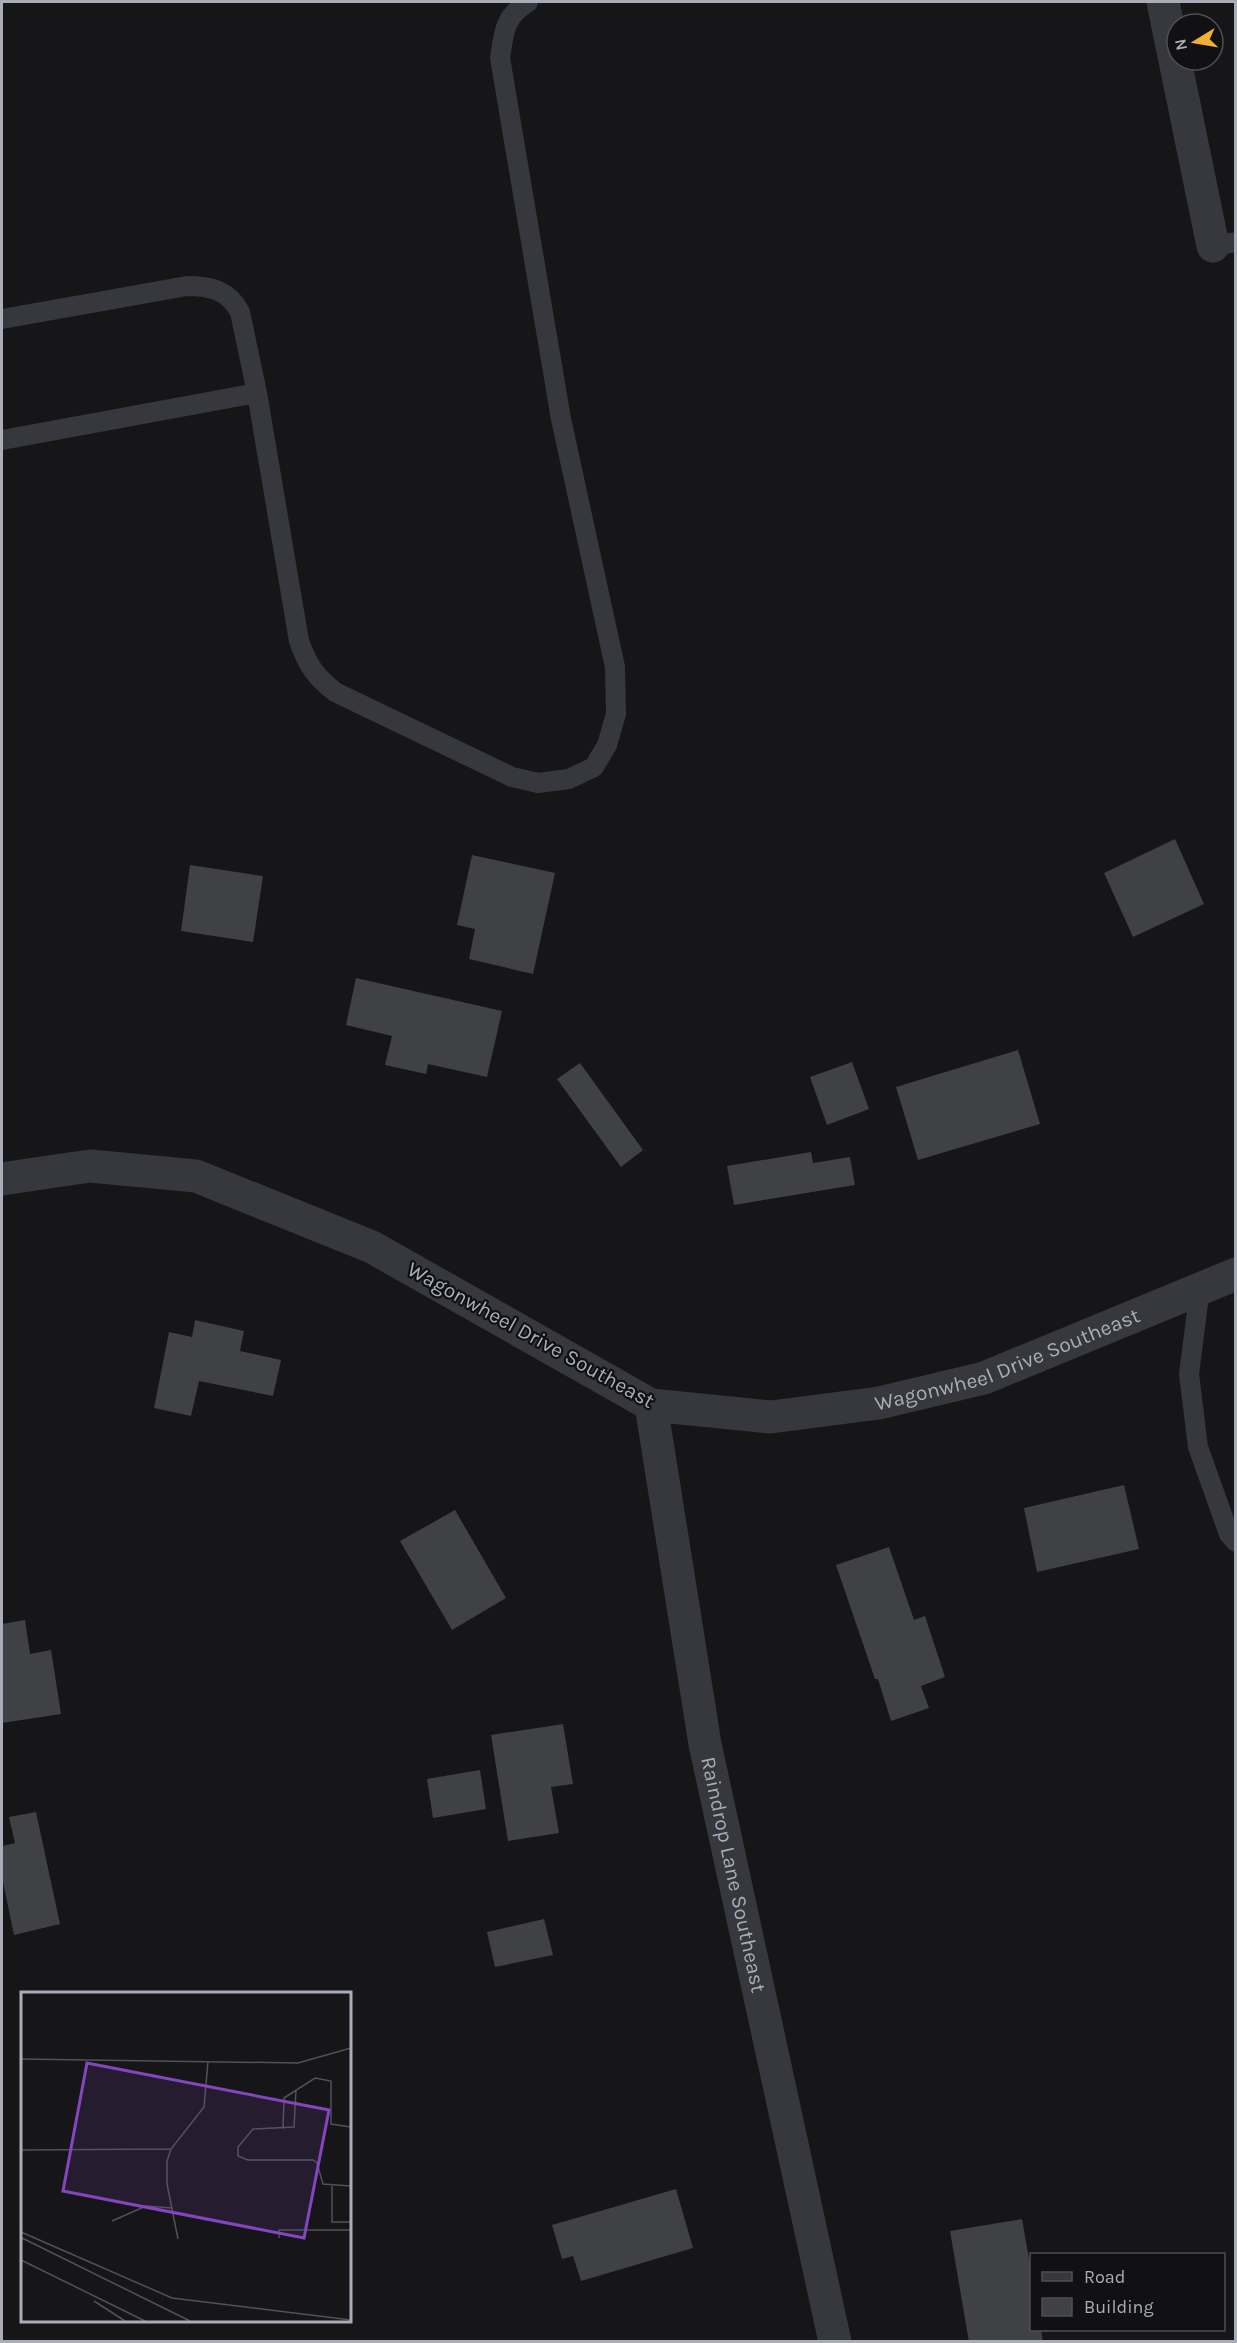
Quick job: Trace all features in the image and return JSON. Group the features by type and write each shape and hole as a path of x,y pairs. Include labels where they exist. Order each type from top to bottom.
{"street":[{"path":"1163,2 1224,244"},
{"name":"Wagonwheel Drive Southeast","path":"2,1179 90,1166 196,1176 372,1247 651,1405 771,1417 879,1403 984,1378 1236,1274"},
{"name":"Raindrop Lane Southeast","path":"651,1405 705,1744 835,2342"}],"lane":[{"path":"2,319 187,286 203,286 224,291 235,302 240,312 257,393 299,641 306,661 317,678 335,692 512,777 538,783 569,779 594,767 607,744 616,714 615,667 561,420 500,58 504,30 514,10 528,2"},
{"path":"2,440 257,393"},
{"path":"1200,1288 1189,1374 1198,1447 1229,1534 1236,1542"}],"building":[{"path":"1175,839 1204,904 1133,937 1104,873"},
{"path":"472,855 555,873 533,974 469,959 475,929 457,925"},
{"path":"190,865 263,876 253,942 181,931"},
{"path":"356,978 502,1011 487,1077 428,1064 426,1074 385,1065 392,1036 346,1025"},
{"path":"1018,1050 1040,1124 918,1160 896,1087"},
{"path":"852,1062 869,1109 827,1125 810,1077"},
{"path":"580,1063 643,1150 621,1167 557,1079"},
{"path":"811,1152 813,1163 850,1157 855,1185 734,1205 727,1166"},
{"path":"195,1320 244,1331 240,1351 281,1360 273,1396 199,1381 191,1416 154,1408 169,1332 192,1337"},
{"path":"1124,1485 1139,1549 1037,1572 1024,1508"},
{"path":"455,1510 506,1598 452,1630 400,1541"},
{"path":"889,1547 914,1620 925,1616 945,1677 921,1686 929,1708 891,1721 836,1565"},
{"path":"25,1620 30,1654 51,1650 61,1714 2,1723 2,1624"},
{"path":"563,1724 573,1784 551,1787 559,1833 508,1841 491,1735"},
{"path":"480,1770 486,1809 433,1818 427,1779"},
{"path":"36,1812 60,1924 14,1935 2,1877 2,1846 15,1843 9,1817"},
{"path":"544,1919 553,1955 495,1967 487,1932"},
{"path":"676,2189 693,2248 581,2281 573,2256 562,2259 552,2225"},
{"path":"1022,2219 1030,2265 1030,2331 1041,2331 1043,2342 969,2342 950,2231"}]}
